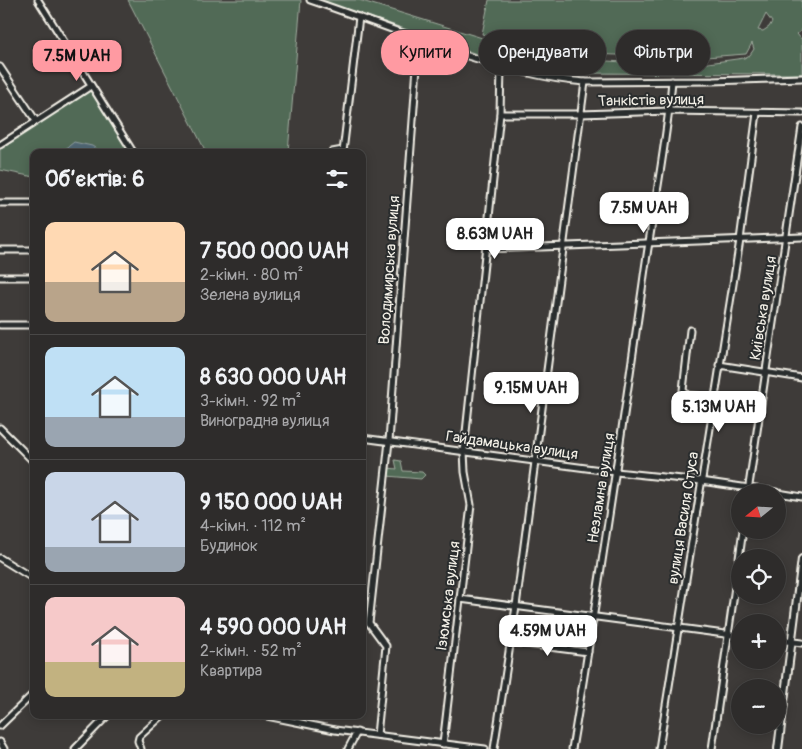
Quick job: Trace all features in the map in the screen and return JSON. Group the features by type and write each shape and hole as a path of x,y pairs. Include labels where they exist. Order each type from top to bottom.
{"main road":[{"path":"778,749 802,559"}],"street":[{"path":"38,0 131,149"},
{"path":"310,0 393,30"},
{"path":"343,149 359,17"},
{"path":"0,67 36,121"},
{"name":"Володимирська вулиця","path":"369,622 389,441 416,75"},
{"name":"Ізюмська вулиця","path":"443,744 471,500 465,472 464,451 500,114 501,75"},
{"path":"538,75 566,81 585,82 802,78"},
{"name":"Незламна вулиця","path":"572,749 616,472 672,81"},
{"path":"494,749 516,606 585,82"},
{"path":"1,142 91,86"},
{"name":"Танкістів вулиця","path":"500,114 669,111 802,113"},
{"name":"вулиця Василя Стуса","path":"659,749 740,240 756,113"},
{"name":"Київська вулиця","path":"750,484 802,127"},
{"path":"0,203 30,203"},
{"path":"486,249 802,237"},
{"path":"0,250 30,250"},
{"path":"0,277 30,277"},
{"path":"0,325 30,325"},
{"path":"690,330 683,390 687,395 714,398"},
{"path":"719,365 802,378"},
{"path":"0,428 30,458"},
{"name":"Гайдамацька вулиця","path":"366,438 535,462 701,481 731,487"},
{"name":"Гайдамацька вулиця","path":"786,494 802,497"},
{"path":"712,749 742,539"},
{"path":"0,558 30,577"},
{"path":"460,599 731,634"},
{"path":"366,622 369,622 386,646 377,735"},
{"path":"786,641 802,643"},
{"path":"510,642 588,652"},
{"path":"0,726 30,697"},
{"path":"75,749 104,719"},
{"path":"142,749 138,741 139,737 159,719"},
{"path":"281,719 335,730 484,749"},
{"path":"348,749 357,732"},
{"path":"0,742 4,749"}],"green space":[{"path":"128,0 301,0 288,149 204,149"},
{"path":"314,0 359,0 456,30 408,30"},
{"path":"489,0 802,0 802,30 797,34 802,40 802,74 710,74 710,63 744,58 750,55 754,49 752,43 746,54 710,57 710,30 616,30 616,55 606,55 606,30 483,30","holes":["766,14 772,22 763,31 758,30"]},
{"path":"469,34 479,37 479,55 469,51"},
{"path":"606,61 616,62 616,73 606,73"},
{"path":"91,86 131,149 30,149 30,176 0,170 0,145"},
{"path":"395,460 401,461 403,471 422,472 425,475 421,479 387,476 388,468 397,469"}],"water":[{"path":"74,142 92,146 96,149 65,149"}]}
